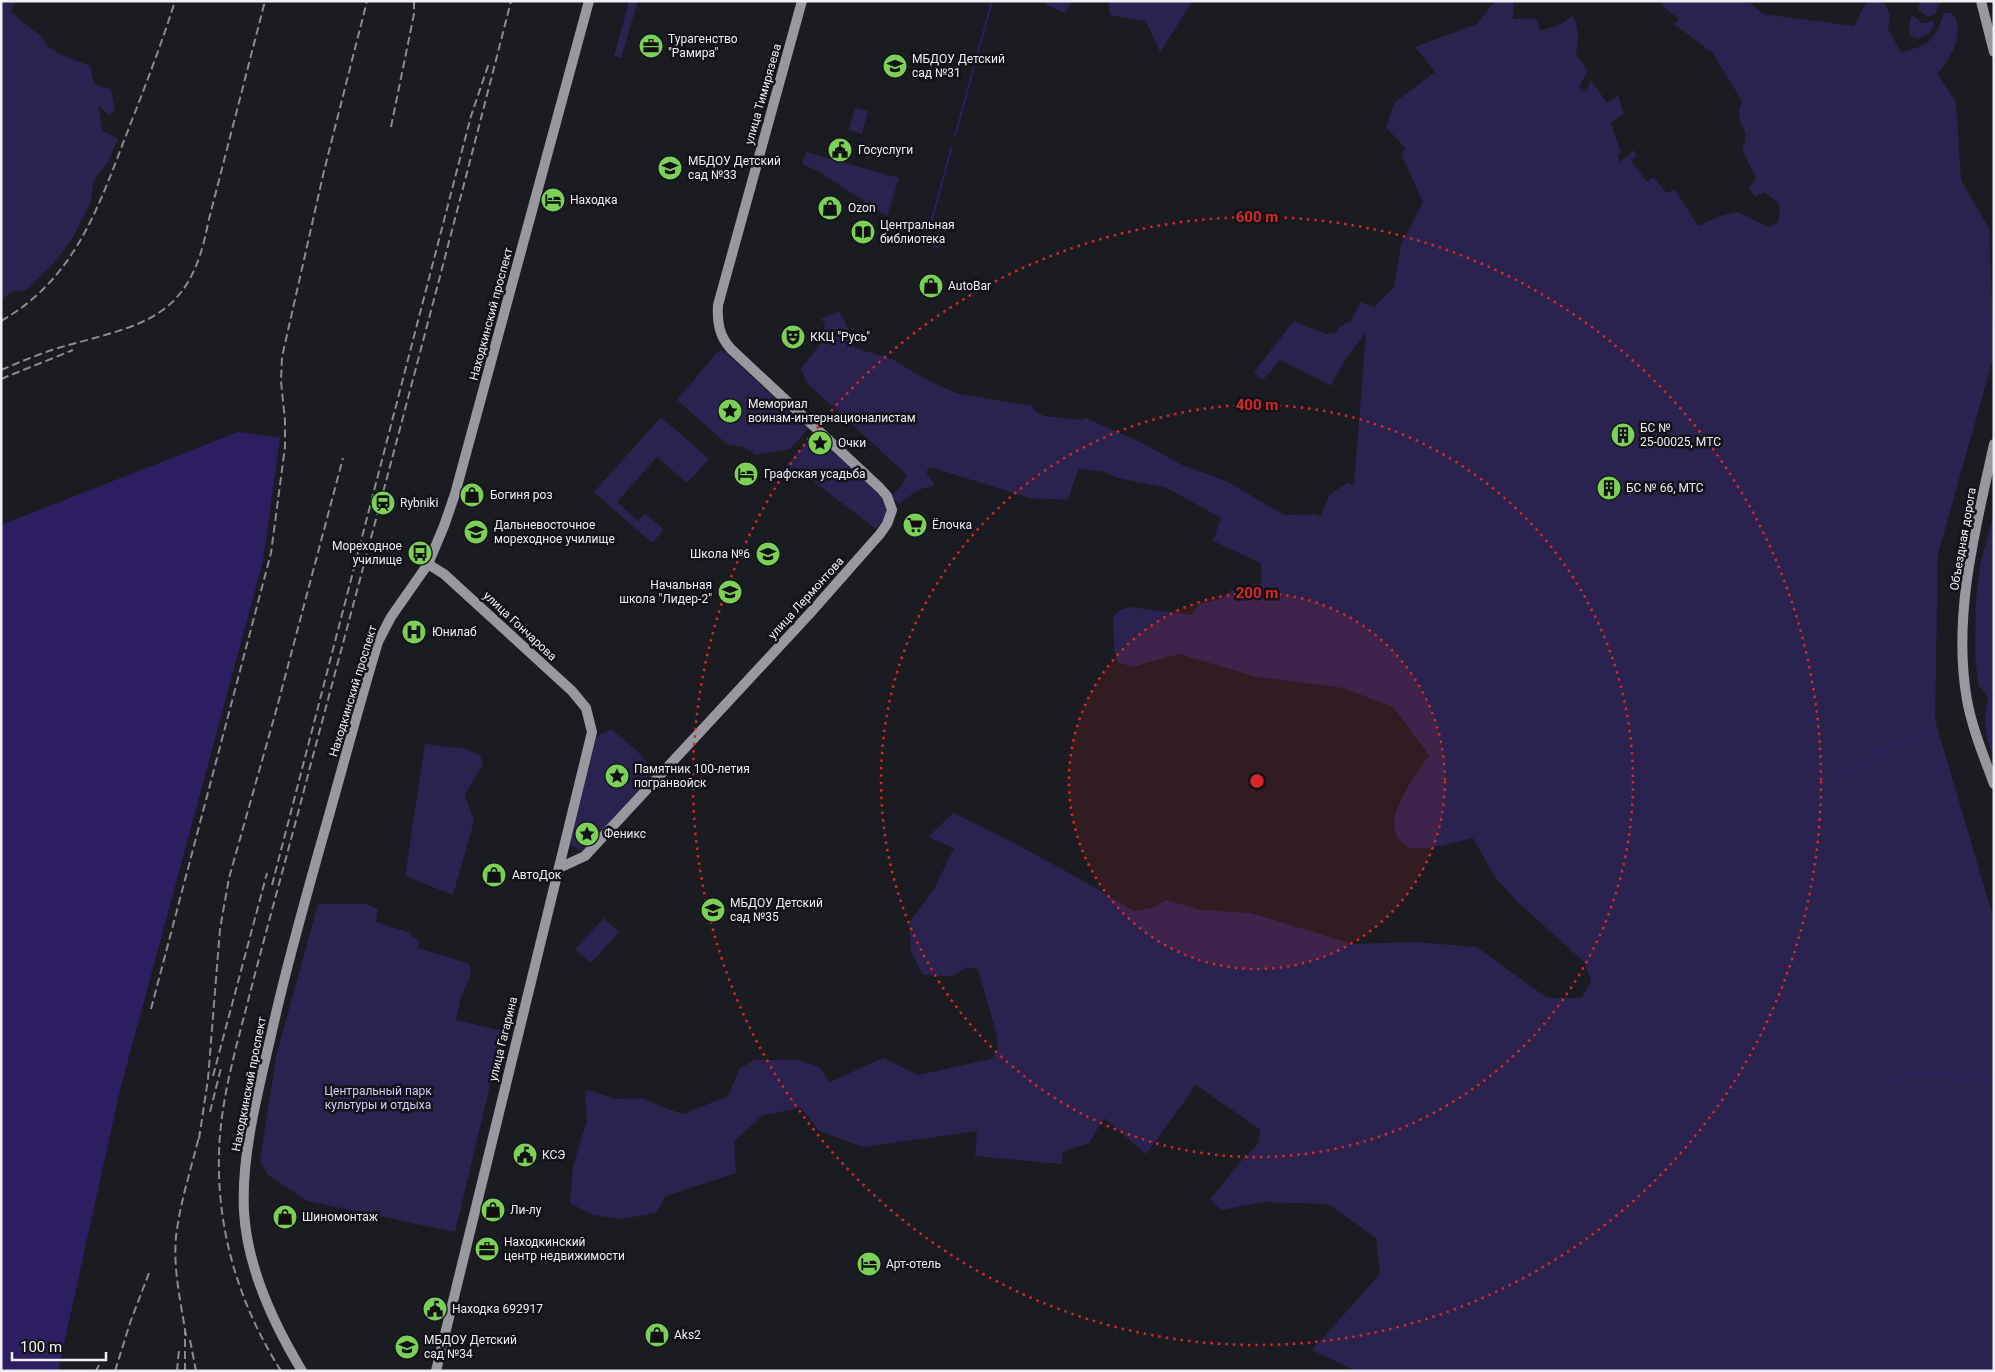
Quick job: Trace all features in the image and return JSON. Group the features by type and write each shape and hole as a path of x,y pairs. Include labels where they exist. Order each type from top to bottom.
{"main road":[{"name":"Находкинский проспект","path":"302,1371 282,1338 270,1311 251,1256 244,1212 247,1158 263,1070 286,969 376,651 391,617 428,564 444,526 457,485 589,1"},
{"name":"улица Тимирязева","path":"723,338 718,319 718,304 802,1"},
{"path":"1981,1 1994,52"},
{"name":"улица Лермонтова","path":"560,868 585,856 824,598 880,534 891,517 891,504 880,488 731,350 723,338"},
{"name":"Объездная дорога","path":"1994,444 1970,561 1964,611 1963,670 1967,702 1994,784"},
{"name":"улица Гончарова","path":"428,564 444,574 572,691 581,700 589,714"},
{"name":"улица Гагарина","path":"436,1371 590,743 592,732 589,714"}],"green space":[{"path":"1,1 15,1 11,12 43,38 47,46 62,55 90,66 94,84 111,89 115,110 109,115 98,105 102,130 118,139 108,162 94,180 90,204 71,241 54,263 25,291 17,290 1,299"},
{"path":"629,1 638,1 621,58 614,56"},
{"path":"1046,1 1072,1 1065,13 1045,4"},
{"path":"1108,1 1193,1 1160,52 1146,21 1110,15"},
{"path":"1495,1 1514,1 1513,19 1536,18 1540,31 1562,24 1573,15 1578,35 1576,55 1588,71 1579,86 1586,92 1591,80 1607,103 1618,95 1624,114 1611,123 1621,152 1617,156 1620,162 1634,150 1637,156 1631,161 1647,182 1653,177 1667,193 1675,190 1698,226 1720,216 1737,212 1769,227 1778,222 1780,205 1764,192 1755,197 1749,187 1756,178 1742,149 1745,134 1739,109 1742,101 1713,53 1674,24 1679,19 1661,5 1665,1 1748,1 1763,14 1854,26 1867,1 1883,1 1890,14 1888,29 1901,52 1919,47 1930,40 1934,36 1944,13 1951,13 1956,18 1957,35 1954,48 1937,74 1956,102 1961,180 1989,228 1994,355 1938,554 1935,720 1994,920 1994,1371 1356,1371 1312,1350 1380,1274 1376,1238 1328,1204 1264,1202 1221,1210 1210,1199 1242,1160 1258,1144 1261,1130 1196,1085 1146,1154 1104,1118 1089,1143 1063,1152 1061,1164 975,1156 977,1131 863,1147 819,1131 801,1108 763,1115 734,1141 736,1173 666,1196 656,1213 621,1219 592,1215 570,1203 573,1167 587,1120 585,1092 589,1090 615,1099 642,1098 683,1114 728,1096 740,1068 755,1060 799,1060 819,1067 830,1082 883,1058 918,1075 992,1059 998,1048 997,1036 978,969 966,967 954,976 923,975 911,952 909,923 934,889 954,848 928,837 953,813 1045,859 1134,911 1151,908 1166,900 1201,910 1251,913 1352,944 1415,942 1477,947 1547,998 1582,998 1591,981 1584,962 1520,904 1496,879 1473,838 1428,848 1409,847 1400,840 1395,831 1394,821 1397,809 1409,785 1429,755 1393,707 1343,688 1253,676 1179,654 1132,667 1118,662 1114,649 1113,617 1120,610 1130,607 1192,615 1199,604 1222,599 1230,591 1241,587 1262,583 1261,563 1213,541 1221,518 1167,488 1118,478 1102,471 1078,469 1068,500 1030,498 930,467 926,472 934,484 931,487 918,491 899,504 891,496 901,486 907,475 807,383 801,369 820,344 825,324 821,319 838,311 846,323 855,348 892,359 927,380 958,394 1033,406 1033,410 1044,416 1084,420 1084,417 1144,444 1182,465 1228,482 1284,515 1313,514 1321,516 1329,495 1347,483 1354,486 1366,332 1347,357 1332,386 1280,360 1263,380 1254,372 1294,321 1326,334 1336,333 1339,327 1350,322 1361,302 1374,307 1373,311 1376,305 1394,287 1401,245 1423,202 1402,156 1405,148 1386,127 1395,102 1435,72 1415,47 1477,24"},
{"path":"1920,1 1942,1 1935,14 1928,17 1918,10"},
{"path":"1914,16 1922,23 1932,20 1935,25 1930,32 1918,39 1910,36 1909,26 1911,17"},
{"path":"855,108 868,111 862,134 849,130"},
{"path":"806,152 899,178 887,216 818,171 802,164"},
{"path":"718,351 724,351 808,429 790,449 756,455 744,447 728,445 677,400"},
{"path":"661,417 709,459 687,483 657,457 617,502 638,521 645,513 664,530 652,543 594,492"},
{"path":"814,435 863,478 886,503 886,517 876,529 794,467 778,482 779,473"},
{"path":"1994,513 1994,760 1986,729 1988,697 1978,685 1975,655 1976,599 1980,565"},
{"path":"611,729 638,752 655,772 583,852 571,845 571,837 596,737"},
{"path":"425,744 467,749 480,755 483,764 465,795 474,821 453,895 405,876"},
{"name":"Центральный парк культуры и отдыха","path":"318,904 365,904 378,909 376,922 411,933 412,937 420,941 418,948 469,964 471,975 461,997 456,1020 503,1031 455,1232 308,1201 268,1175 260,1161 276,1057"},
{"path":"604,918 619,932 591,963 575,949"}],"shaded area":[{"path":"238,432 280,438 263,561 120,1090 58,1371 1,1371 1,525"}],"waterway":[{"path":"955,136 992,1"},
{"path":"938,248 926,241 952,146"},
{"path":"1845,777 1875,754 1926,732"},
{"path":"1892,1080 1901,1079 1907,1071 1919,1075 1935,1072 1958,1079 1976,1074 1991,1079 1994,1078"}],"railway":[{"path":"1,321 26,304 48,284 66,263 81,239 94,214 116,161 175,1"},
{"path":"1,370 51,350 138,324 158,313 175,299 189,280 200,256 265,1"},
{"path":"151,1009 271,553 285,447 285,421 281,381 282,357 324,171 367,1"},
{"path":"391,127 414,14 414,1"},
{"path":"281,1371 266,1346 243,1295 227,1240 219,1184 220,1135 225,1096 233,1058 412,384 511,1"},
{"path":"272,885 471,116 489,63"},
{"path":"1,379 73,350"},
{"path":"199,1139 208,1079 220,929 229,878 276,711 343,458"},
{"path":"213,1076 267,873"},
{"path":"210,1112 221,1068"},
{"path":"186,1336 175,1249 183,1197 200,1132"},
{"path":"115,1371 130,1323 149,1273"},
{"path":"185,1329 185,1371"},
{"path":"190,1340 196,1371"},
{"path":"177,1371 179,1350"},
{"path":"96,1371 99,1365"}],"place":[{"name":"Турагенство \"Рамира\"","path":"651,46"},
{"name":"МБДОУ Детский сад №31","path":"895,66"},
{"name":"Госуслуги","path":"840,150"},
{"name":"МБДОУ Детский сад №33","path":"670,168"},
{"name":"Находка","path":"553,200"},
{"name":"Ozon","path":"830,208"},
{"name":"Центральная библиотека","path":"863,232"},
{"name":"AutoBar","path":"931,286"},
{"name":"ККЦ \"Русь\"","path":"793,337"},
{"name":"Мемориал воинам-интернационалистам","path":"730,411"},
{"name":"БС № 25-00025, МТС","path":"1623,435"},
{"name":"Очки","path":"820,443"},
{"name":"Графская усадьба","path":"746,474"},
{"name":"БС № 66, МТС","path":"1609,488"},
{"name":"Богиня роз","path":"472,495"},
{"name":"Rybniki","path":"383,503"},
{"name":"Ёлочка","path":"915,525"},
{"name":"Дальневосточное мореходное училище","path":"476,532"},
{"name":"Мореходное училище","path":"420,553"},
{"name":"Школа №6","path":"768,554"},
{"name":"Начальная школа \"Лидер-2\"","path":"730,592"},
{"name":"Юнилаб","path":"414,632"},
{"name":"Памятник 100-летия погранвойск","path":"617,776"},
{"name":"Феникс","path":"587,834"},
{"name":"АвтоДок","path":"494,875"},
{"name":"МБДОУ Детский сад №35","path":"713,910"},
{"name":"КСЭ","path":"525,1155"},
{"name":"Ли-лу","path":"493,1210"},
{"name":"Шиномонтаж","path":"285,1217"},
{"name":"Находкинский центр недвижимости","path":"487,1249"},
{"name":"Арт-отель","path":"869,1264"},
{"name":"Находка 692917","path":"435,1309"},
{"name":"Aks2","path":"657,1335"},
{"name":"МБДОУ Детский сад №34","path":"407,1347"}]}
